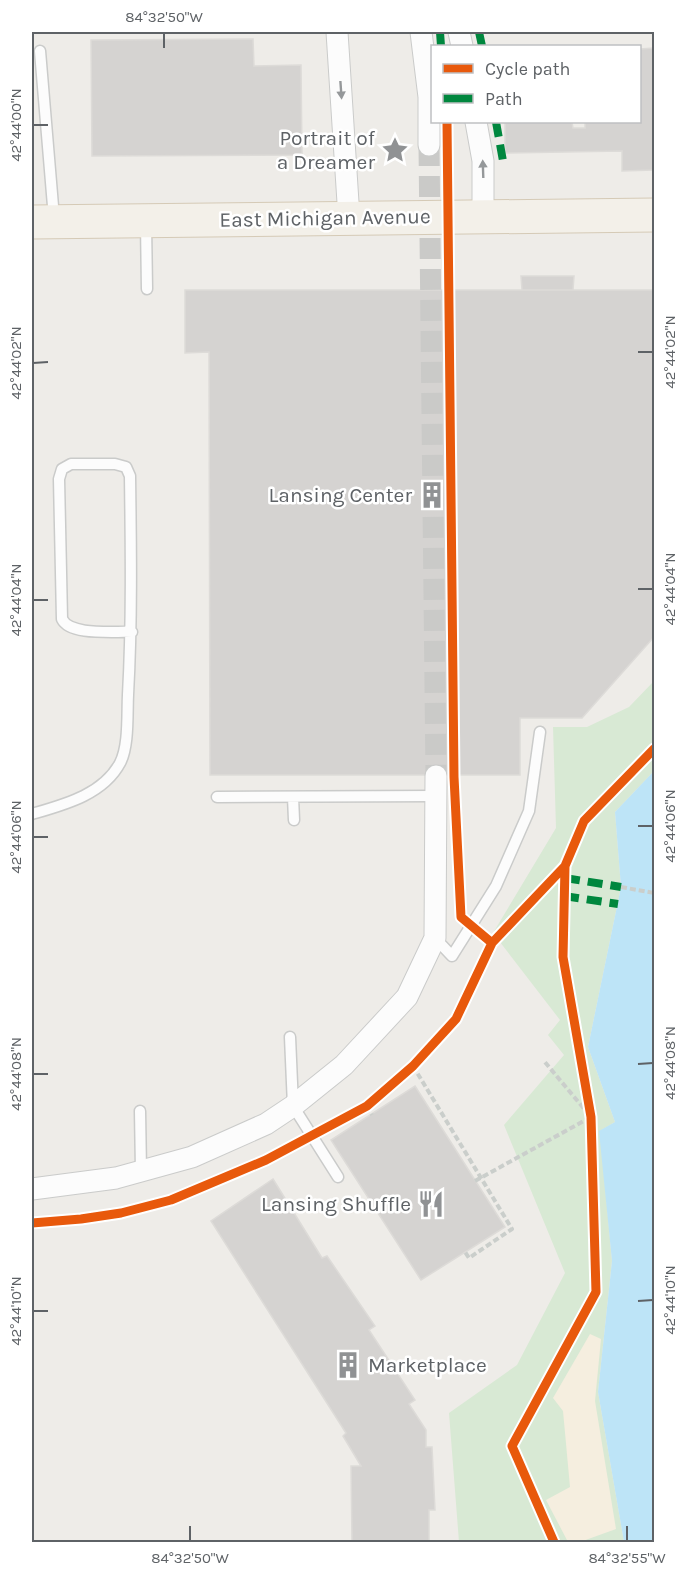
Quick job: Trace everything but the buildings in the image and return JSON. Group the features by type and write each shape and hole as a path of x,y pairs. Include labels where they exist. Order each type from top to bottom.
{"main road":[{"name":"East Michigan Avenue","path":"43,222 654,215"}],"street":[{"path":"337,32 349,218"},
{"path":"421,32 429,97 429,145"},
{"path":"476,123 483,161 483,216"},
{"path":"32,1189 116,1178 192,1157 266,1124 344,1065 407,997 435,938 436,786"}],"lane":[{"path":"40,51 43,222"},
{"path":"146,220 147,289"},
{"path":"32,814 76,801 104,783 120,763 126,736 132,632 130,476 126,466 71,464 62,469 59,479 62,619 65,625 74,630 132,632"},
{"path":"435,938 452,956 496,886 529,811 540,732"},
{"path":"217,797 293,796 436,786"},
{"path":"293,796 294,820"},
{"path":"290,1036 292,1106 338,1178"},
{"path":"140,1111 141,1171"}],"path":[{"path":"621,887 654,893"},
{"path":"476,1181 591,1117 544,1061"},
{"path":"413,1066 512,1229 469,1258 465,1252"},
{"path":"367,1107 372,1114"}],"green space":[{"path":"654,681 654,771 615,812 621,887 588,1047 615,1122 600,1131 612,1261 598,1392 624,1542 459,1542 449,1413 517,1365 565,1273 504,1125 564,1055 548,1035 560,1020 493,933 556,828 553,727 587,727 629,707"}],"sand":[{"path":"590,1334 601,1339 595,1401 616,1529 580,1542 568,1542 546,1500 570,1487 563,1411 553,1398"}],"water":[{"path":"654,771 654,1542 624,1542 598,1392 612,1261 599,1131 615,1122 588,1047 621,887 615,812"}],"tunnel":[{"path":"429,145 436,776"}],"marked path":[{"path":"440,32 441,45"},
{"path":"479,32 482,45"},
{"path":"496,123 503,161"},
{"path":"565,878 621,887"},
{"path":"564,896 618,904"}],"cycle path":[{"path":"32,1223 121,1213 171,1200 266,1160 367,1106 413,1066 456,1019 492,943 461,917 454,777 447,123"},
{"path":"554,1542 512,1446 596,1292 591,1117 563,957 565,866 584,821 654,749"},
{"path":"492,943 565,866"}],"place":[{"name":"Portrait of a Dreamer","path":"395,150"},
{"name":"Lansing Center","path":"432,495"},
{"name":"Lansing Shuffle","path":"431,1204"},
{"name":"Marketplace","path":"348,1365"}]}
